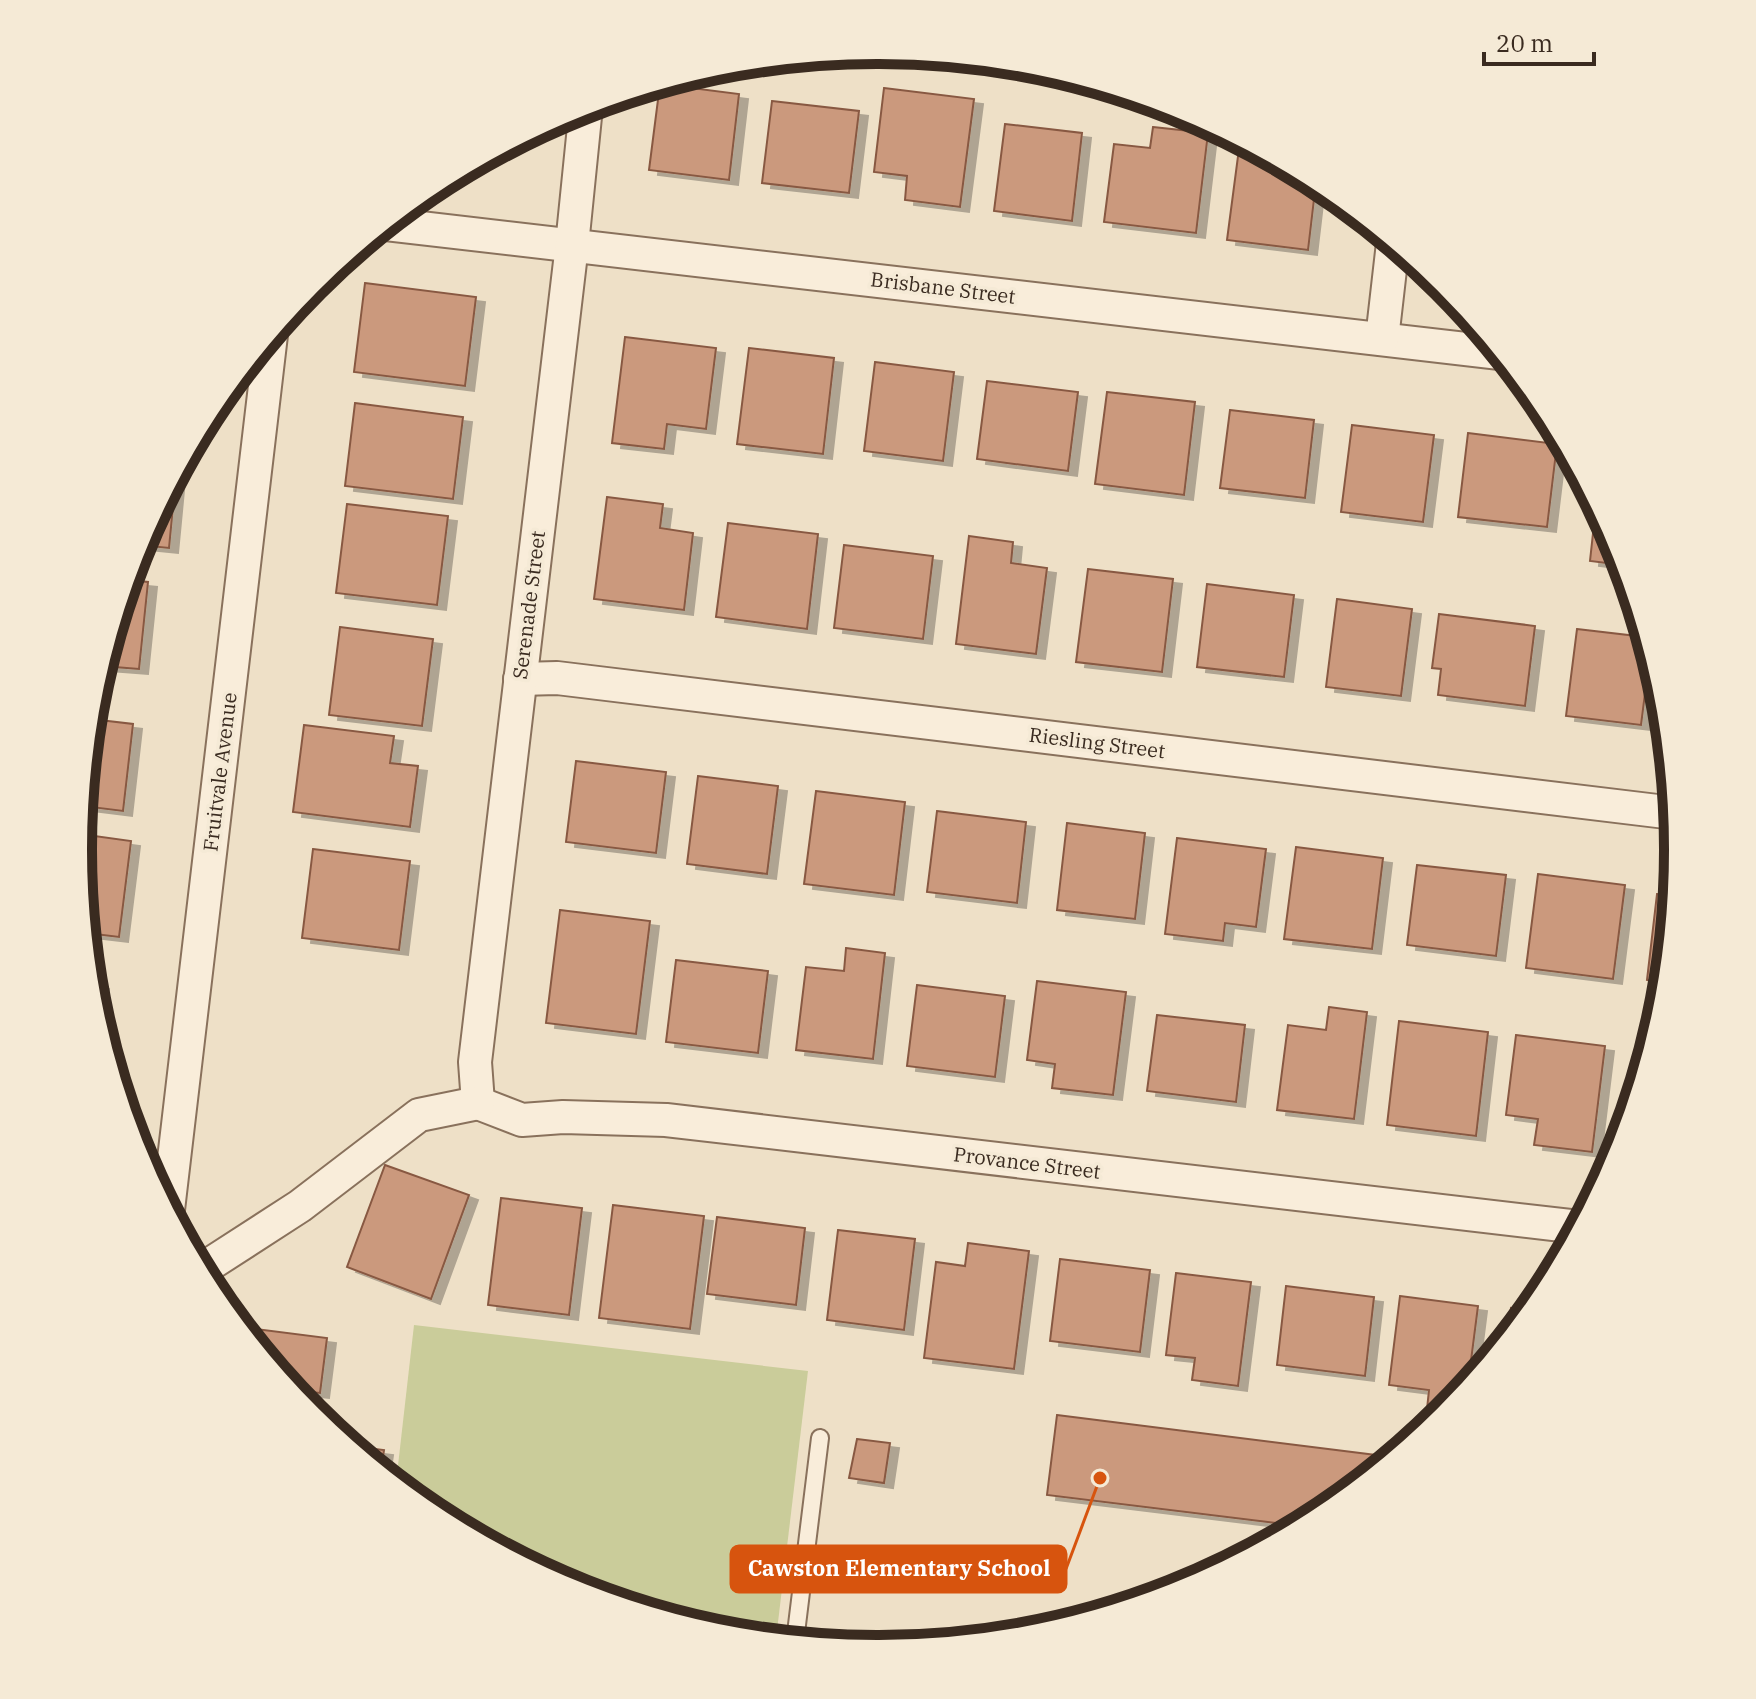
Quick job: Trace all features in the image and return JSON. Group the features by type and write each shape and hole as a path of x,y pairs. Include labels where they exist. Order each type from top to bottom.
{"street":[{"name":"Serenade Street","path":"478,1103 475,1062 585,121"},
{"name":"Brisbane Street","path":"401,226 1485,351"},
{"path":"1382,339 1392,255"},
{"name":"Fruitvale Avenue","path":"170,1189 269,354"},
{"name":"Riesling Street","path":"520,679 557,678 1663,812"},
{"path":"211,1263 300,1206 419,1115 478,1103"},
{"name":"Provance Street","path":"478,1103 522,1120 563,1117 666,1120 1567,1226"}],"lane":[{"path":"796,1630 820,1438"}],"green space":[{"path":"414,1325 808,1371 777,1628 675,1608 577,1575 485,1530 397,1471"}],"building":[{"path":"689,88 739,94 729,180 649,170 658,96"},
{"path":"884,88 974,99 960,207 905,200 907,176 874,172"},
{"path":"772,101 859,111 849,193 762,183"},
{"path":"1005,124 1082,133 1072,221 994,211"},
{"path":"1153,127 1196,132 1208,137 1196,233 1104,222 1114,144 1150,148"},
{"path":"1239,152 1314,196 1308,250 1227,240"},
{"path":"365,283 476,297 465,386 354,372"},
{"path":"625,337 716,348 706,429 667,424 664,449 612,443"},
{"path":"749,348 834,358 823,454 737,444"},
{"path":"875,362 954,372 943,461 864,451"},
{"path":"987,381 1078,392 1068,471 977,459"},
{"path":"1107,392 1195,402 1184,495 1095,484"},
{"path":"355,403 463,417 453,499 345,486"},
{"path":"1230,410 1314,420 1305,498 1220,488"},
{"path":"1352,425 1434,435 1423,522 1341,512"},
{"path":"1468,433 1549,443 1556,454 1547,527 1458,517"},
{"path":"607,497 663,504 660,528 693,533 684,610 594,599"},
{"path":"173,504 169,548 153,546"},
{"path":"347,504 448,516 437,605 336,593"},
{"path":"728,523 818,534 807,629 716,617"},
{"path":"1594,527 1609,563 1590,561"},
{"path":"969,536 1013,542 1011,563 1047,568 1036,654 956,644"},
{"path":"844,545 933,556 923,639 834,628"},
{"path":"1088,569 1173,579 1162,672 1076,662"},
{"path":"140,581 148,582 139,669 114,667"},
{"path":"1207,584 1294,595 1284,677 1197,667"},
{"path":"1337,599 1412,609 1401,696 1326,687"},
{"path":"1439,614 1535,626 1525,706 1438,695 1441,669 1432,668"},
{"path":"340,627 433,639 422,726 329,715"},
{"path":"1577,629 1634,636 1646,686 1641,725 1566,716"},
{"path":"104,721 133,724 123,811 94,807"},
{"path":"304,725 394,736 390,763 418,766 410,827 293,812"},
{"path":"576,761 666,772 656,853 566,842"},
{"path":"698,776 778,786 767,874 687,864"},
{"path":"816,791 905,802 894,895 804,884"},
{"path":"937,811 1026,822 1017,903 927,892"},
{"path":"1067,823 1145,833 1135,919 1057,910"},
{"path":"93,836 131,841 119,937 97,934"},
{"path":"1177,838 1266,849 1256,927 1225,923 1223,941 1165,934"},
{"path":"1296,847 1383,858 1372,949 1284,939"},
{"path":"313,849 410,861 399,950 302,938"},
{"path":"1417,865 1506,875 1496,956 1407,945"},
{"path":"1538,874 1625,885 1613,979 1526,968"},
{"path":"1657,894 1662,895 1652,981 1647,980"},
{"path":"560,910 650,921 636,1034 546,1023"},
{"path":"846,948 885,953 873,1059 796,1050 806,967 844,971"},
{"path":"676,960 768,971 758,1053 666,1042"},
{"path":"1037,981 1126,992 1113,1095 1052,1088 1055,1064 1027,1060"},
{"path":"917,985 1005,996 995,1077 907,1066"},
{"path":"1329,1007 1367,1012 1354,1119 1277,1110 1288,1025 1326,1030"},
{"path":"1157,1015 1245,1025 1236,1102 1147,1091"},
{"path":"1399,1021 1488,1032 1476,1136 1387,1125"},
{"path":"1516,1035 1605,1046 1592,1152 1534,1145 1538,1119 1506,1115"},
{"path":"385,1165 469,1195 431,1299 347,1267"},
{"path":"501,1198 582,1208 569,1315 488,1305"},
{"path":"613,1205 704,1216 690,1329 599,1318"},
{"path":"717,1217 805,1228 796,1305 707,1294"},
{"path":"838,1230 915,1239 904,1330 827,1320"},
{"path":"968,1243 1029,1251 1014,1369 924,1358 936,1262 965,1266"},
{"path":"1060,1259 1150,1270 1140,1352 1050,1341"},
{"path":"1176,1273 1251,1282 1238,1386 1192,1380 1195,1358 1166,1355"},
{"path":"1286,1286 1374,1297 1365,1376 1277,1365"},
{"path":"1400,1296 1478,1306 1470,1365 1429,1409 1429,1390 1389,1385"},
{"path":"256,1329 327,1338 320,1393 311,1392"},
{"path":"1057,1415 1378,1455 1281,1524 1047,1495"},
{"path":"857,1439 890,1443 884,1483 849,1478"},
{"path":"370,1448 384,1450 383,1459"}],"place":[{"name":"Cawston Elementary School","path":"1100,1478"}]}
